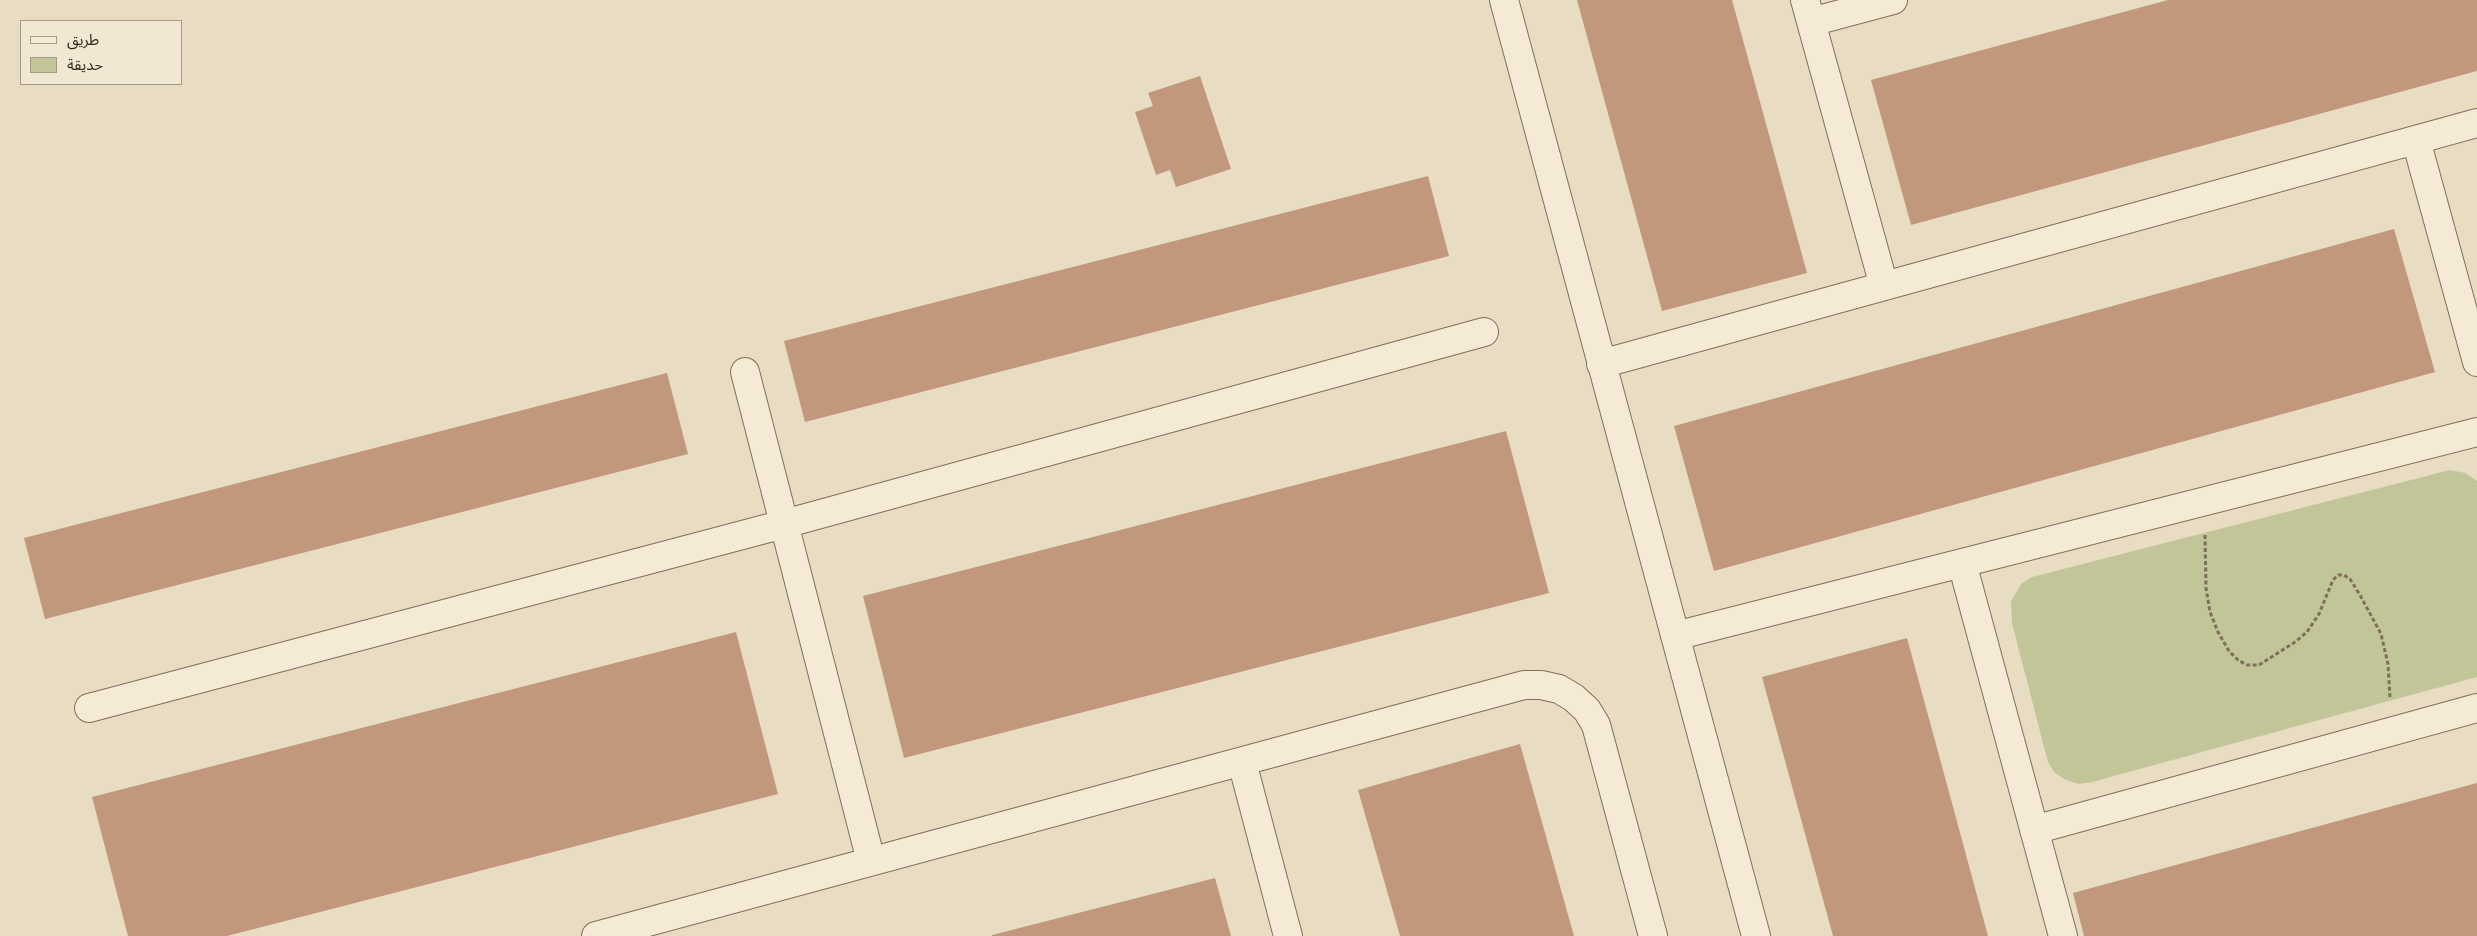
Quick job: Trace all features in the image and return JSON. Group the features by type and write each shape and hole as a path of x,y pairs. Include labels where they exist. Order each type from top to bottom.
{"street":[{"path":"1504,0 1756,936"},
{"path":"1884,286 1808,11 1893,0"},
{"path":"1601,364 2477,123"},
{"path":"2416,140 2477,362"},
{"path":"89,708 784,524 1484,332"},
{"path":"745,372 871,861"},
{"path":"1675,636 2477,432"},
{"path":"1962,563 2063,936"},
{"path":"596,936 1524,685 1541,685 1559,689 1574,698 1587,710 1596,725 1654,936"},
{"path":"2034,830 2477,708"},
{"path":"1242,762 1288,936"}],"path":[{"path":"2204,502 2206,588 2210,612 2218,632 2229,651 2238,660 2247,665 2259,664 2272,658 2307,632 2319,614 2333,580 2341,575 2348,576 2374,618 2385,648 2390,680 2390,732"}],"green space":[{"path":"2450,470 2465,473 2477,481 2477,677 2092,782 2079,784 2066,780 2055,773 2048,762 2012,623 2011,601 2022,583 2032,577"}],"building":[{"path":"1577,0 1732,0 1807,273 1662,311"},
{"path":"2168,0 2477,0 2477,71 1911,225 1871,80"},
{"path":"1200,76 1231,169 1176,187 1170,170 1156,175 1135,112 1153,106 1148,93"},
{"path":"1428,176 1449,256 805,422 784,341"},
{"path":"2394,229 2435,372 1714,571 1674,426"},
{"path":"667,373 688,454 45,619 24,538"},
{"path":"1506,431 1549,593 904,758 863,596"},
{"path":"736,632 778,794 227,936 128,936 92,797"},
{"path":"1907,638 1988,936 1833,936 1762,677"},
{"path":"1520,744 1574,936 1400,936 1358,790"},
{"path":"2477,783 2477,936 2084,936 2073,893"},
{"path":"1215,878 1231,936 992,936 992,935"}]}
